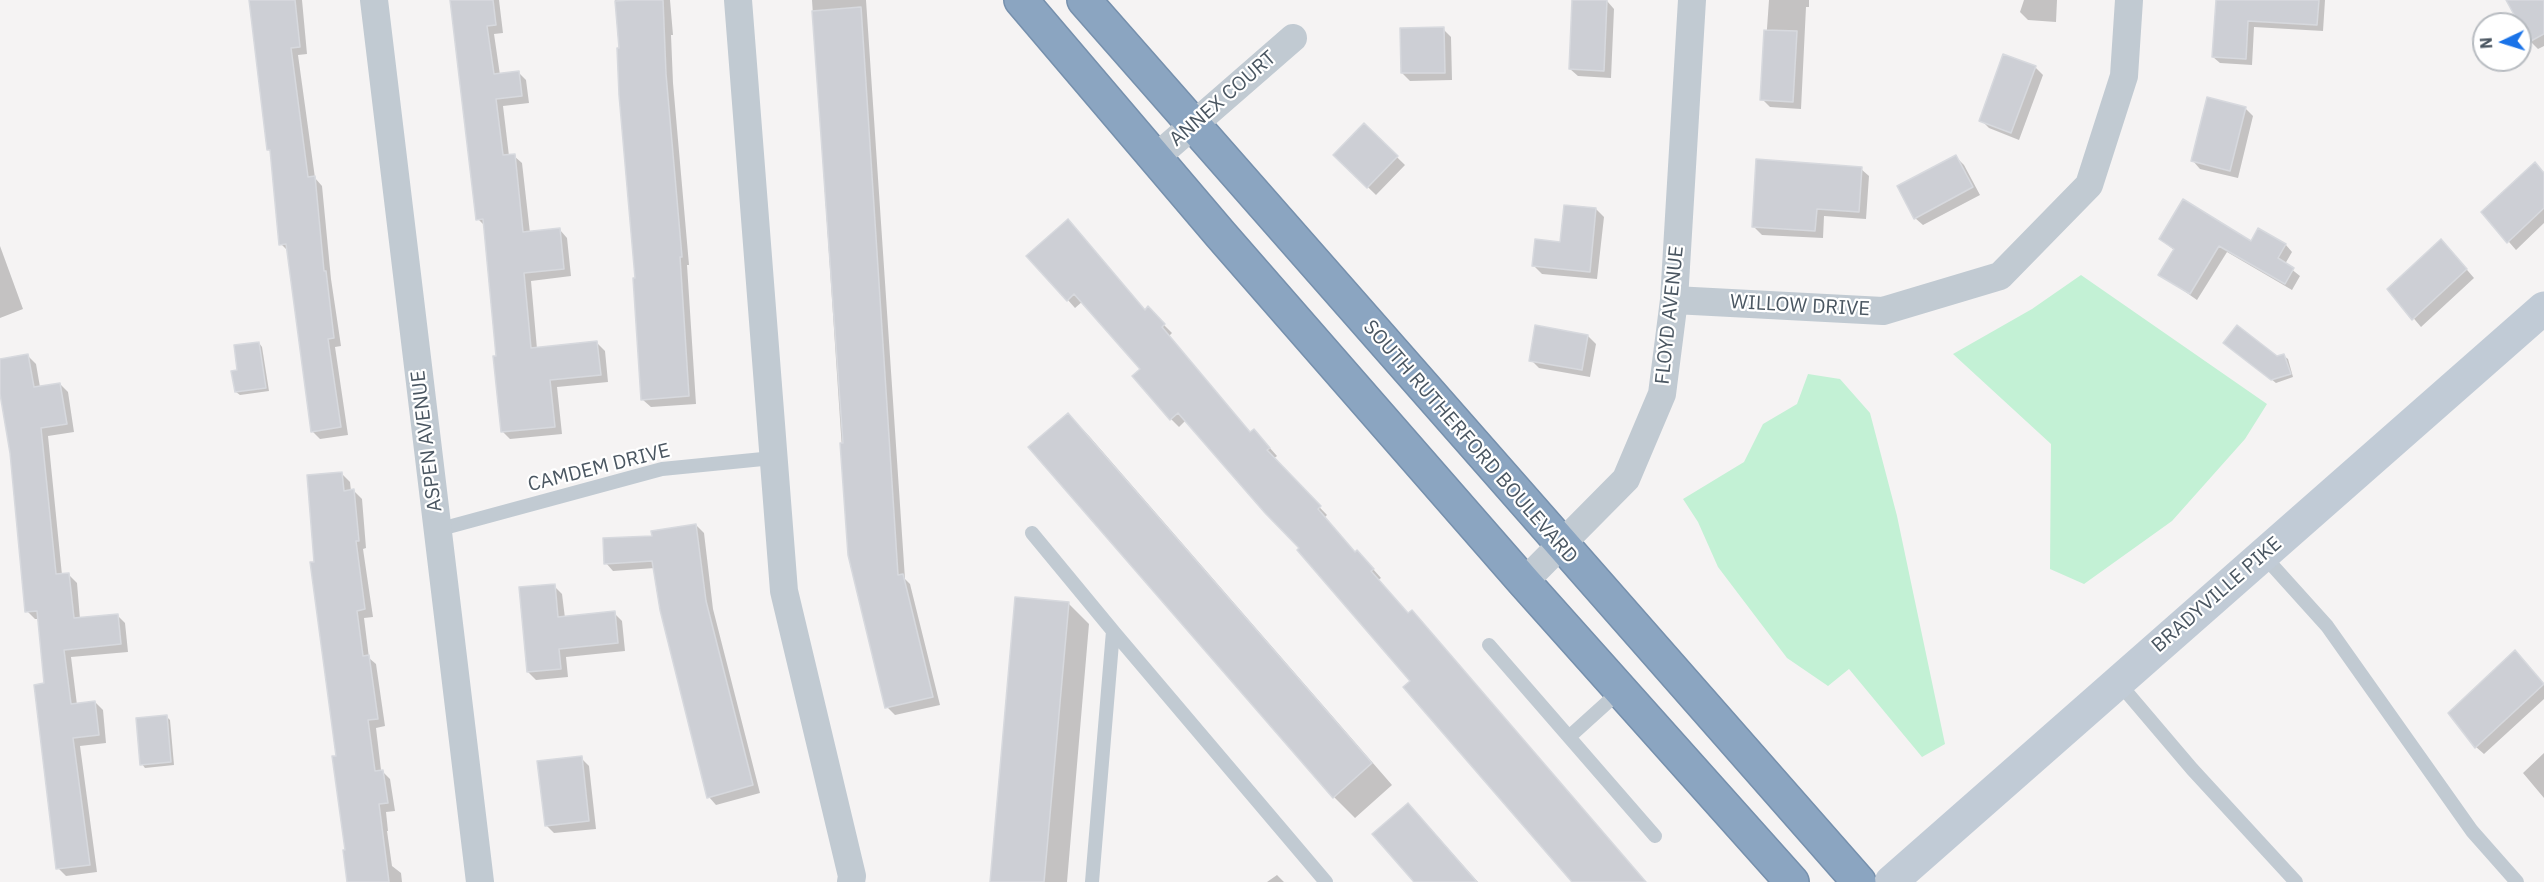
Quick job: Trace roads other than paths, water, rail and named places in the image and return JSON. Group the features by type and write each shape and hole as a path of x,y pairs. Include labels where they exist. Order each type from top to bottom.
{"highway":[{"path":"1021,0 1154,159 1524,582 1792,882"},
{"name":"SOUTH RUTHERFORD BOULEVARD","path":"1084,0 1859,882"}],"main road":[{"name":"BRADYVILLE PIKE","path":"1891,882 2544,308"}],"street":[{"name":"ASPEN AVENUE","path":"374,0 480,882"},
{"path":"738,0 783,591 852,876 851,882"},
{"name":"FLOYD AVENUE","path":"1524,582 1626,479 1662,394 1674,300 1692,0"},
{"name":"WILLOW DRIVE","path":"1674,300 1883,311 2000,276 2089,185 2124,76 2129,0"},
{"name":"ANNEX COURT","path":"1154,159 1293,38"}],"lane":[{"name":"CAMDEM DRIVE","path":"437,530 662,469 773,458"},
{"path":"1032,533 1326,882"},
{"path":"2263,555 2326,626 2472,831 2517,882"},
{"path":"1092,882 1113,631"},
{"path":"1489,645 1654,837"},
{"path":"2118,682 2192,768 2296,882"},
{"path":"1569,737 1621,690"}]}
